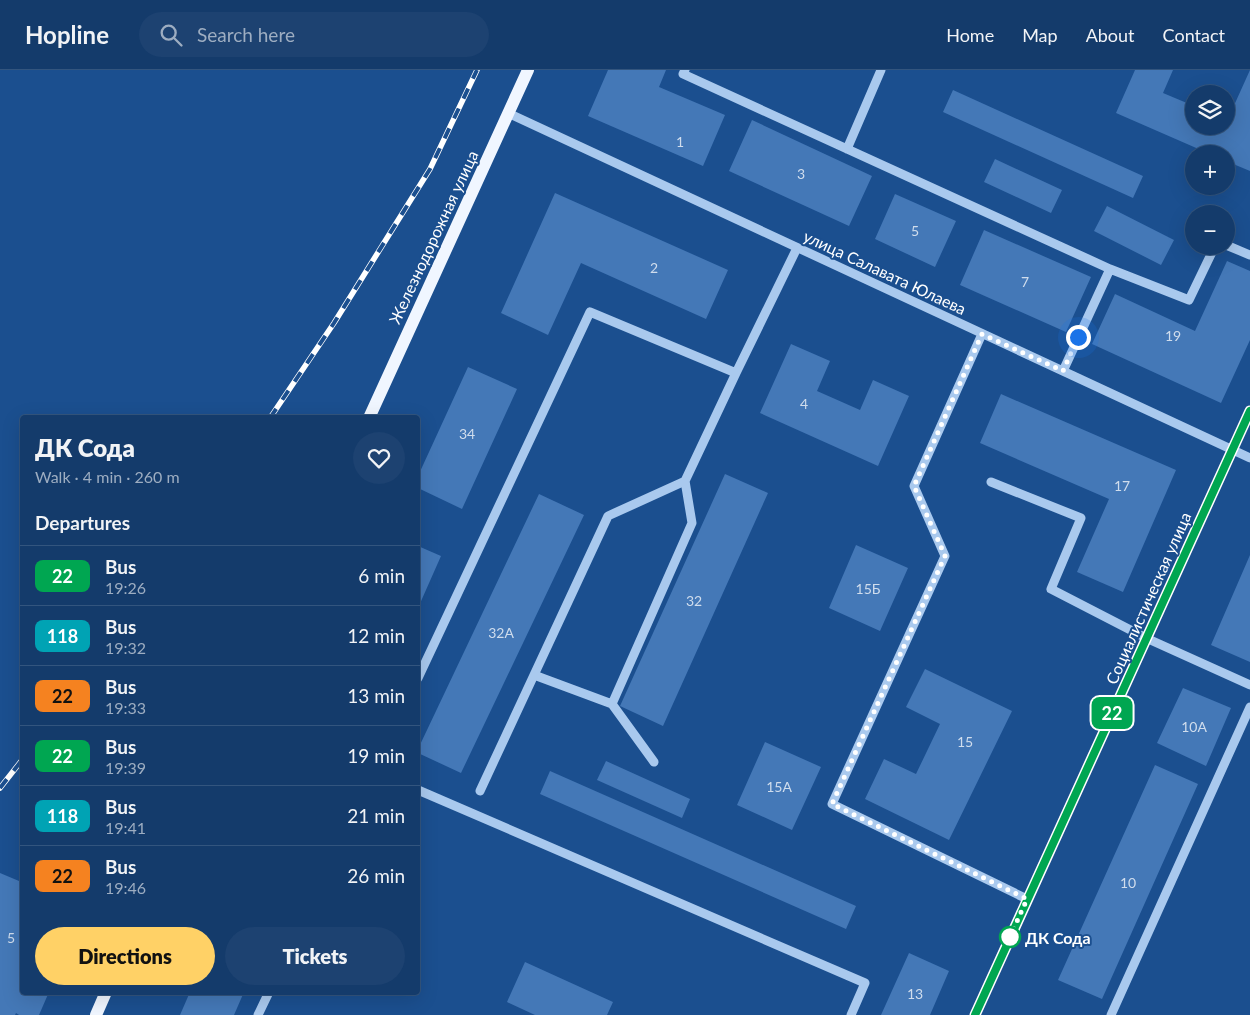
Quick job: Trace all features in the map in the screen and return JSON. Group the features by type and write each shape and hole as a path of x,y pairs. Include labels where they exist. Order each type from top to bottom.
{"main road":[{"name":"Железнодорожная улица","path":"370,415 528,70"},
{"path":"96,1015 105,995"}],"street":[{"path":"685,70 683,74 846,149 1110,269 1189,300 1211,255"},
{"path":"846,149 881,70"},
{"name":"улица Салавата Юлаева","path":"508,113 1250,458"},
{"path":"612,704 692,523 685,481 797,248"},
{"path":"1235,249 1250,255"},
{"path":"1063,371 1110,269"},
{"path":"420,674 590,312 736,373"},
{"path":"982,334 914,486 945,556 832,804 1027,899"},
{"name":"Социалистическая улица","path":"975,1015 1250,411"},
{"path":"480,791 608,516 685,481"},
{"path":"991,482 1081,518 1051,589 1146,638 1250,685"},
{"path":"534,675 612,704 654,762"},
{"path":"1111,1015 1250,707"},
{"path":"420,791 866,983 851,1015"},
{"path":"258,1015 268,995"}],"building":[{"path":"608,70 666,70 659,87 725,115 703,166 588,116"},
{"path":"1135,70 1173,70 1163,93 1185,102 1185,135 1235,135 1235,103 1250,70 1250,171 1235,165 1235,145 1189,145 1116,113"},
{"path":"953,90 1143,176 1133,198 943,112"},
{"path":"752,120 872,176 849,226 729,171"},
{"path":"995,159 1062,190 1051,213 984,182"},
{"path":"555,193 728,270 706,319 581,263 548,335 501,313"},
{"path":"895,194 956,221 935,267 875,239"},
{"path":"1107,206 1174,240 1161,265 1094,231"},
{"path":"984,230 1091,277 1066,332 960,285"},
{"path":"1227,261 1250,271 1250,340 1221,403 1092,344 1115,294 1195,331"},
{"path":"791,344 830,361 817,391 860,410 873,380 909,396 878,466 760,413"},
{"path":"468,367 517,389 462,509 420,489 420,472"},
{"path":"1001,394 1176,470 1123,592 1077,572 1109,499 980,443"},
{"path":"725,474 768,493 663,726 620,706"},
{"path":"539,494 584,515 461,773 420,754 420,745"},
{"path":"856,545 908,568 880,631 829,608"},
{"path":"420,547 441,556 420,603"},
{"path":"1250,555 1250,662 1211,645"},
{"path":"925,669 1012,711 949,840 865,799 884,759 916,774 940,724 906,707"},
{"path":"1183,688 1231,708 1206,766 1157,743"},
{"path":"765,742 821,767 792,830 737,805"},
{"path":"606,761 690,799 682,818 597,780"},
{"path":"1155,765 1198,784 1102,999 1058,980"},
{"path":"550,771 856,906 846,929 540,794"},
{"path":"0,873 19,881 20,879 20,995 48,995 39,1015 19,1015 16,1013 15,1015 0,1015"},
{"path":"909,953 949,971 930,1015 881,1015"},
{"path":"525,962 613,1002 607,1015 535,1015 507,1002"},
{"path":"189,995 243,995 234,1015 180,1015"}],"railway":[{"path":"272,415 334,323 430,169 477,70"},
{"path":"0,788 20,763"}],"bus line":[{"name":"22","path":"975,1015 1250,411"}],"place":[{"name":"ДК Сода","path":"1010,937"}],"route":[{"path":"1010,937 1027,899 832,804 945,556 914,486 982,334 1063,371 1078,337"}]}
